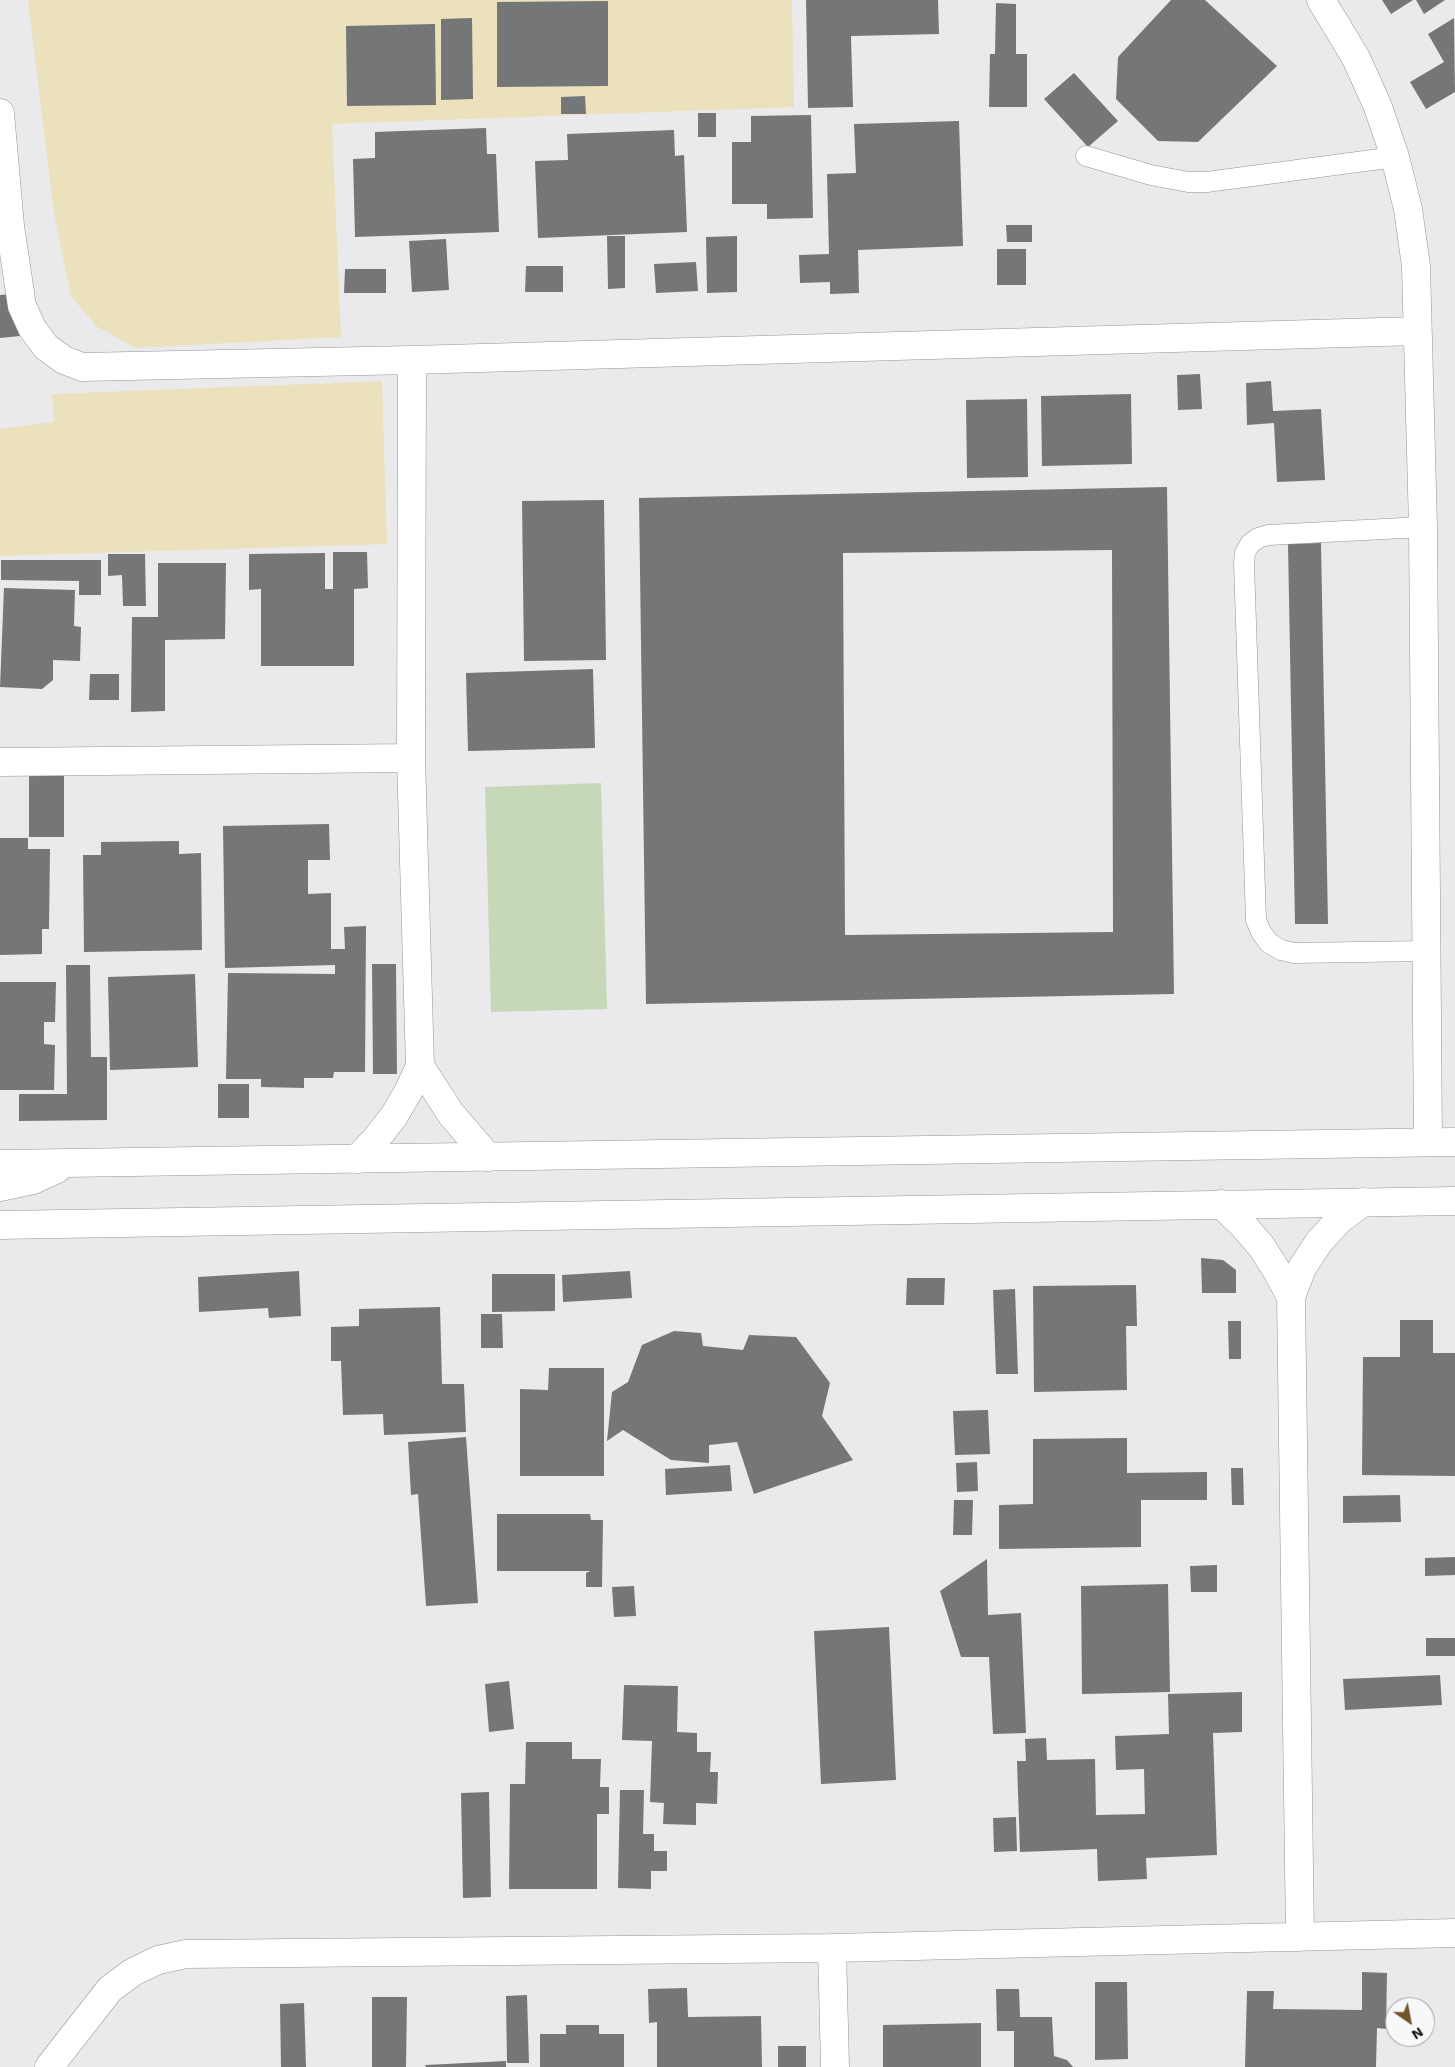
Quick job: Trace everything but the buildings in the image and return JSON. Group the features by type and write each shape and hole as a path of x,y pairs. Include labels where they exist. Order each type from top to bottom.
{"street":[{"path":"1321,0 1356,58 1378,106 1395,157 1408,209 1416,266 1423,527 1428,1142"},
{"path":"0,113 10,226 22,306 32,328 46,347 64,360 82,367 412,360 1417,331"},
{"path":"357,1159 394,1116 420,1066 411,758 412,360"},
{"path":"0,762 411,758"},
{"path":"420,1066 450,1114 488,1157"},
{"path":"0,1164 74,1161 357,1159 1455,1142"},
{"path":"0,1187 33,1180 74,1161"},
{"path":"0,1225 1455,1201"},
{"path":"1300,1936 1291,1297 1302,1268 1318,1242 1339,1220 1363,1202"},
{"path":"1221,1204 1261,1246 1277,1270 1291,1297"},
{"path":"49,2067 110,1989 133,1972 158,1960 186,1954 832,1948 1455,1933"},
{"path":"832,1948 835,2067"}],"lane":[{"path":"1086,156 1151,175 1188,182 1207,182 1395,157"},
{"path":"1423,527 1268,535 1258,538 1250,544 1245,553 1244,563 1256,920 1261,932 1269,943 1281,950 1294,952 1426,952"}],"green space":[{"path":"601,783 607,1009 491,1012 485,787"}],"sand":[{"path":"28,0 792,0 794,107 332,124 341,337 136,348 96,326 71,296 54,214"},
{"path":"382,381 387,544 0,556 0,429 54,422 52,394"}]}
